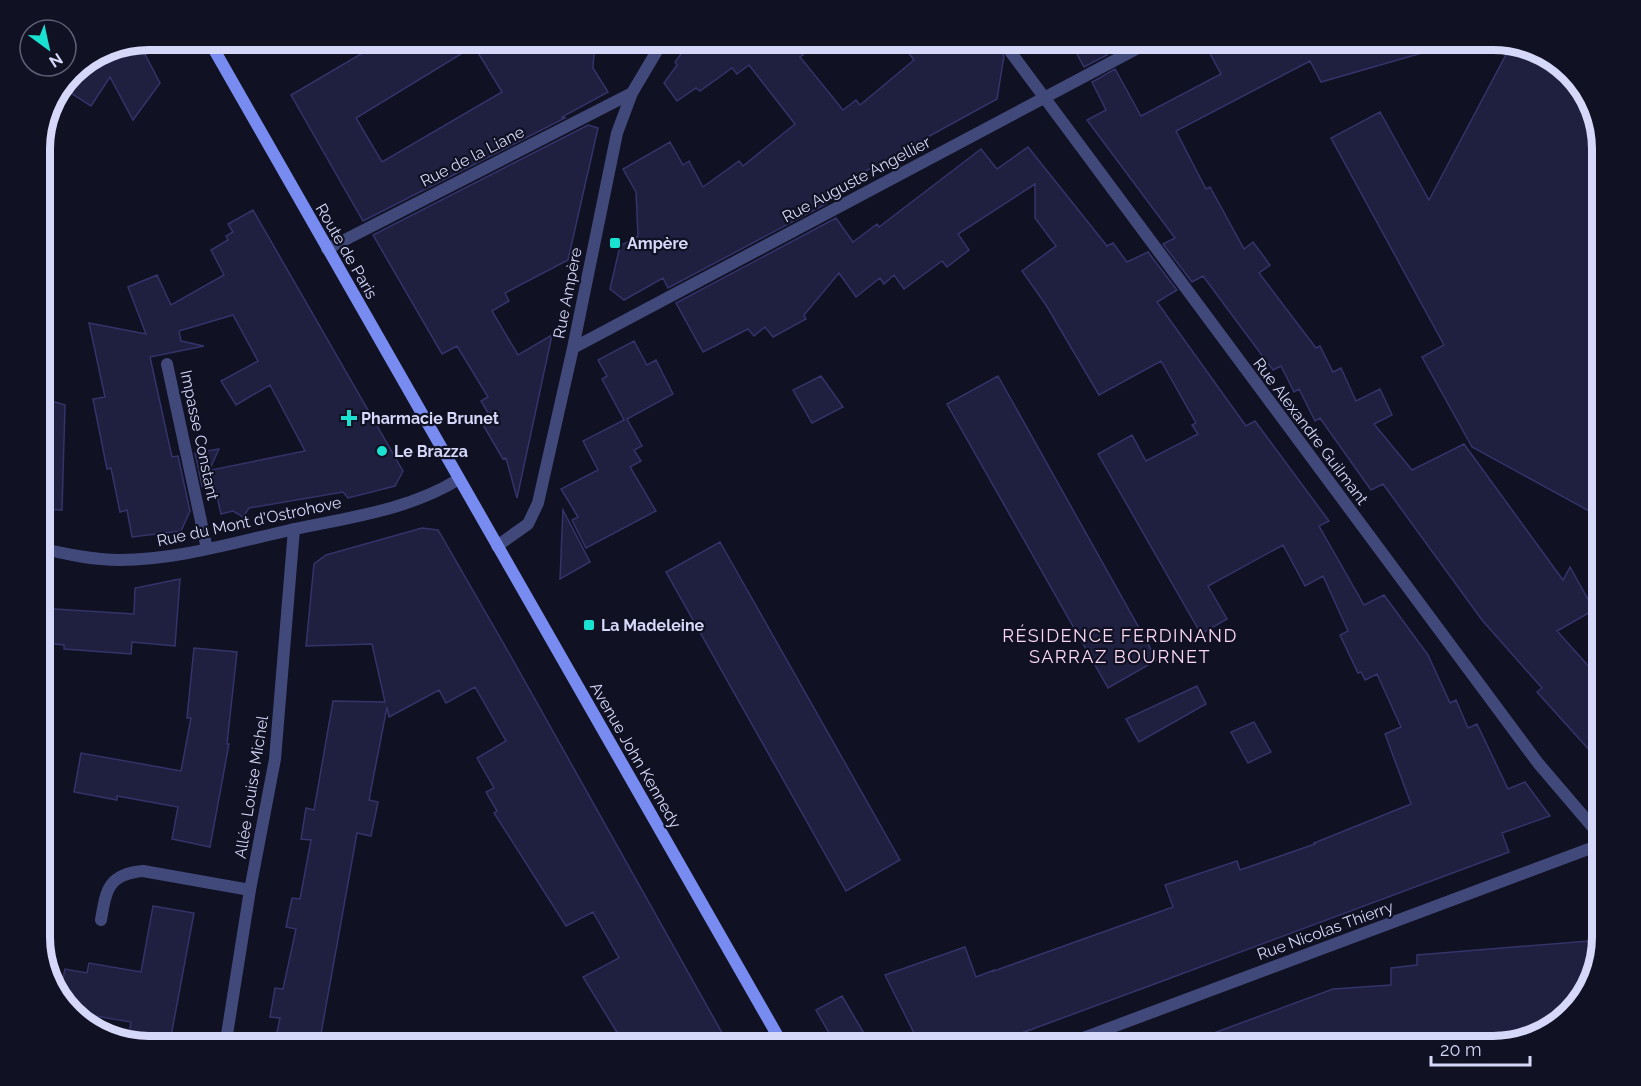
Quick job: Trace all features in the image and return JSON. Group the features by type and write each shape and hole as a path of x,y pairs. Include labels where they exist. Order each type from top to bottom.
{"main road":[{"name":"Route de Paris","path":"214,50 459,479"},
{"name":"Avenue John Kennedy","path":"459,479 778,1036"}],"street":[{"name":"Rue Ampère","path":"497,546 528,524 538,503 573,348 617,133 632,93 657,50"},
{"name":"Rue Alexandre Guilmant","path":"1009,50 1531,753 1592,826"},
{"name":"Rue Auguste Angellier","path":"573,348 1134,50"},
{"name":"Rue de la Liane","path":"327,249 632,93"},
{"name":"Impasse Constant","path":"167,364 207,549"},
{"name":"Rue du Mont d'Ostrohove","path":"50,550 118,560 159,558 207,549 424,498 459,479"},
{"name":"Allée Louise Michel","path":"227,1036 250,891 275,759 294,529"},
{"name":"Rue Nicolas Thierry","path":"1088,1036 1592,848"},
{"path":"101,920 106,891 112,881 132,872 143,871 250,891"}],"building":[{"path":"135,50 143,50 160,83 133,120 110,77 91,106 68,91 83,74 99,63"},
{"path":"359,50 467,50 356,118 382,162 502,92 476,50 594,50 593,68 608,92 562,117 565,118 363,221 291,95 361,54"},
{"path":"684,50 809,50 800,57 843,110 856,100 860,105 914,60 906,50 1000,50 1004,56 997,99 820,196 826,204 668,288 663,278 624,300 610,289 620,246 638,236 636,192 623,169 670,142 683,165 689,161 703,187 739,161 743,166 795,124 749,65 737,74 732,68 700,91 696,88 677,101 664,83 677,65 675,62"},
{"path":"1075,50 1104,50 1107,55 1084,67"},
{"path":"1208,50 1433,50 1321,82 1310,61 1176,131 1206,189 1210,187 1244,249 1253,242 1270,265 1259,273 1316,348 1320,346 1333,372 1341,368 1356,401 1380,389 1392,415 1374,424 1412,470 1464,444 1563,580 1570,567 1592,606 1592,611 1557,631 1592,670 1592,753 1537,692 1542,688 1482,620 1383,484 1371,490 1320,418 1315,421 1299,389 1294,392 1281,366 1273,370 1203,276 1192,282 1163,244 1175,238 1087,120 1106,110 1092,82 1115,69 1141,116 1221,74"},
{"path":"1508,51 1525,55 1548,66 1567,83 1584,110 1592,148 1592,513 1472,447 1422,357 1444,345 1331,138 1380,112 1429,200"},
{"path":"588,125 598,128 568,260 505,293 509,301 492,311 518,355 552,335 517,498 506,458 503,459 482,423 491,418 481,401 488,397 457,346 442,354 373,235"},
{"path":"1028,147 1107,246 1113,243 1127,262 1148,252 1177,290 1157,302 1246,426 1255,421 1329,521 1319,526 1364,605 1384,595 1428,655 1450,703 1456,700 1468,728 1477,724 1508,789 1525,782 1550,816 1502,833 1509,852 1014,1036 916,1036 885,975 965,947 976,977 1173,907 1165,885 1237,861 1240,870 1315,844 1411,804 1385,734 1401,727 1377,674 1365,680 1361,672 1358,673 1340,635 1348,631 1323,576 1305,586 1283,545 1208,586 1227,619 1201,634 1098,454 1132,435 1146,461 1198,434 1192,425 1196,423 1161,361 1099,395 1046,305 1022,271 1056,246 1035,218 1035,184 958,234 969,250 947,267 942,261 904,289 894,275 884,284 880,278 856,297 839,273 804,315 806,319 773,337 765,327 754,336 748,329 703,352 676,303 836,218 853,242 877,224 879,227 981,149 997,169"},
{"path":"253,210 403,471 395,486 348,498 343,492 249,508 243,517 233,511 221,514 211,470 305,451 270,385 236,405 221,381 258,361 233,315 179,331 181,341 204,346 150,357 172,457 178,456 190,511 181,531 132,537 127,510 120,512 111,468 107,469 93,399 105,397 89,323 146,334 128,287 157,275 171,305 224,275 211,250 228,240 226,236 233,232 228,224"},
{"path":"634,341 647,365 656,360 673,394 627,419 642,446 634,450 641,461 630,467 656,511 586,548 572,520 578,517 561,489 598,470 583,441 624,420 602,379 607,376 598,360"},
{"path":"821,376 843,407 812,423 793,390"},
{"path":"998,376 1157,660 1108,688 947,404"},
{"path":"50,400 65,405 62,510 50,509"},
{"path":"219,449 202,486 195,453"},
{"path":"563,510 590,562 560,579"},
{"path":"422,528 438,530 724,1036 619,1036 583,977 619,958 593,912 566,926 494,813 497,811 486,792 494,788 477,758 506,741 475,687 446,703 439,690 389,717 387,707 369,800 378,802 371,836 357,833 321,1036 276,1036 280,1018 270,1017 275,988 283,989 296,929 286,927 292,898 300,899 311,840 301,839 306,808 314,810 333,701 385,702 372,644 306,646 314,564 326,555"},
{"path":"720,542 900,860 846,891 666,572"},
{"path":"180,579 175,646 132,642 131,654 64,649 64,645 50,643 50,609 134,614 135,588"},
{"path":"194,648 237,652 227,744 229,744 210,847 172,839 178,807 117,796 117,800 74,792 81,753 181,771 191,718 187,718"},
{"path":"1197,686 1206,704 1139,742 1126,719"},
{"path":"1254,722 1271,752 1248,763 1231,732"},
{"path":"153,906 194,913 171,1036 129,1035 131,1022 86,1014 74,1003 62,985 65,969 87,973 89,963 141,972"},
{"path":"1592,941 1586,970 1575,993 1567,1003 1558,1012 1531,1029 1506,1036 1206,1036 1333,989 1391,985 1391,968 1417,965 1417,955"},
{"path":"842,996 866,1036 831,1036 816,1010"}],"place":[{"name":"Ampère","path":"615,243"},
{"name":"Pharmacie Brunet","path":"349,418"},
{"name":"Le Brazza","path":"382,451"},
{"name":"La Madeleine","path":"589,625"}],"district":[{"name":"RÉSIDENCE FERDINAND SARRAZ BOURNET","path":"1120,646"}]}
